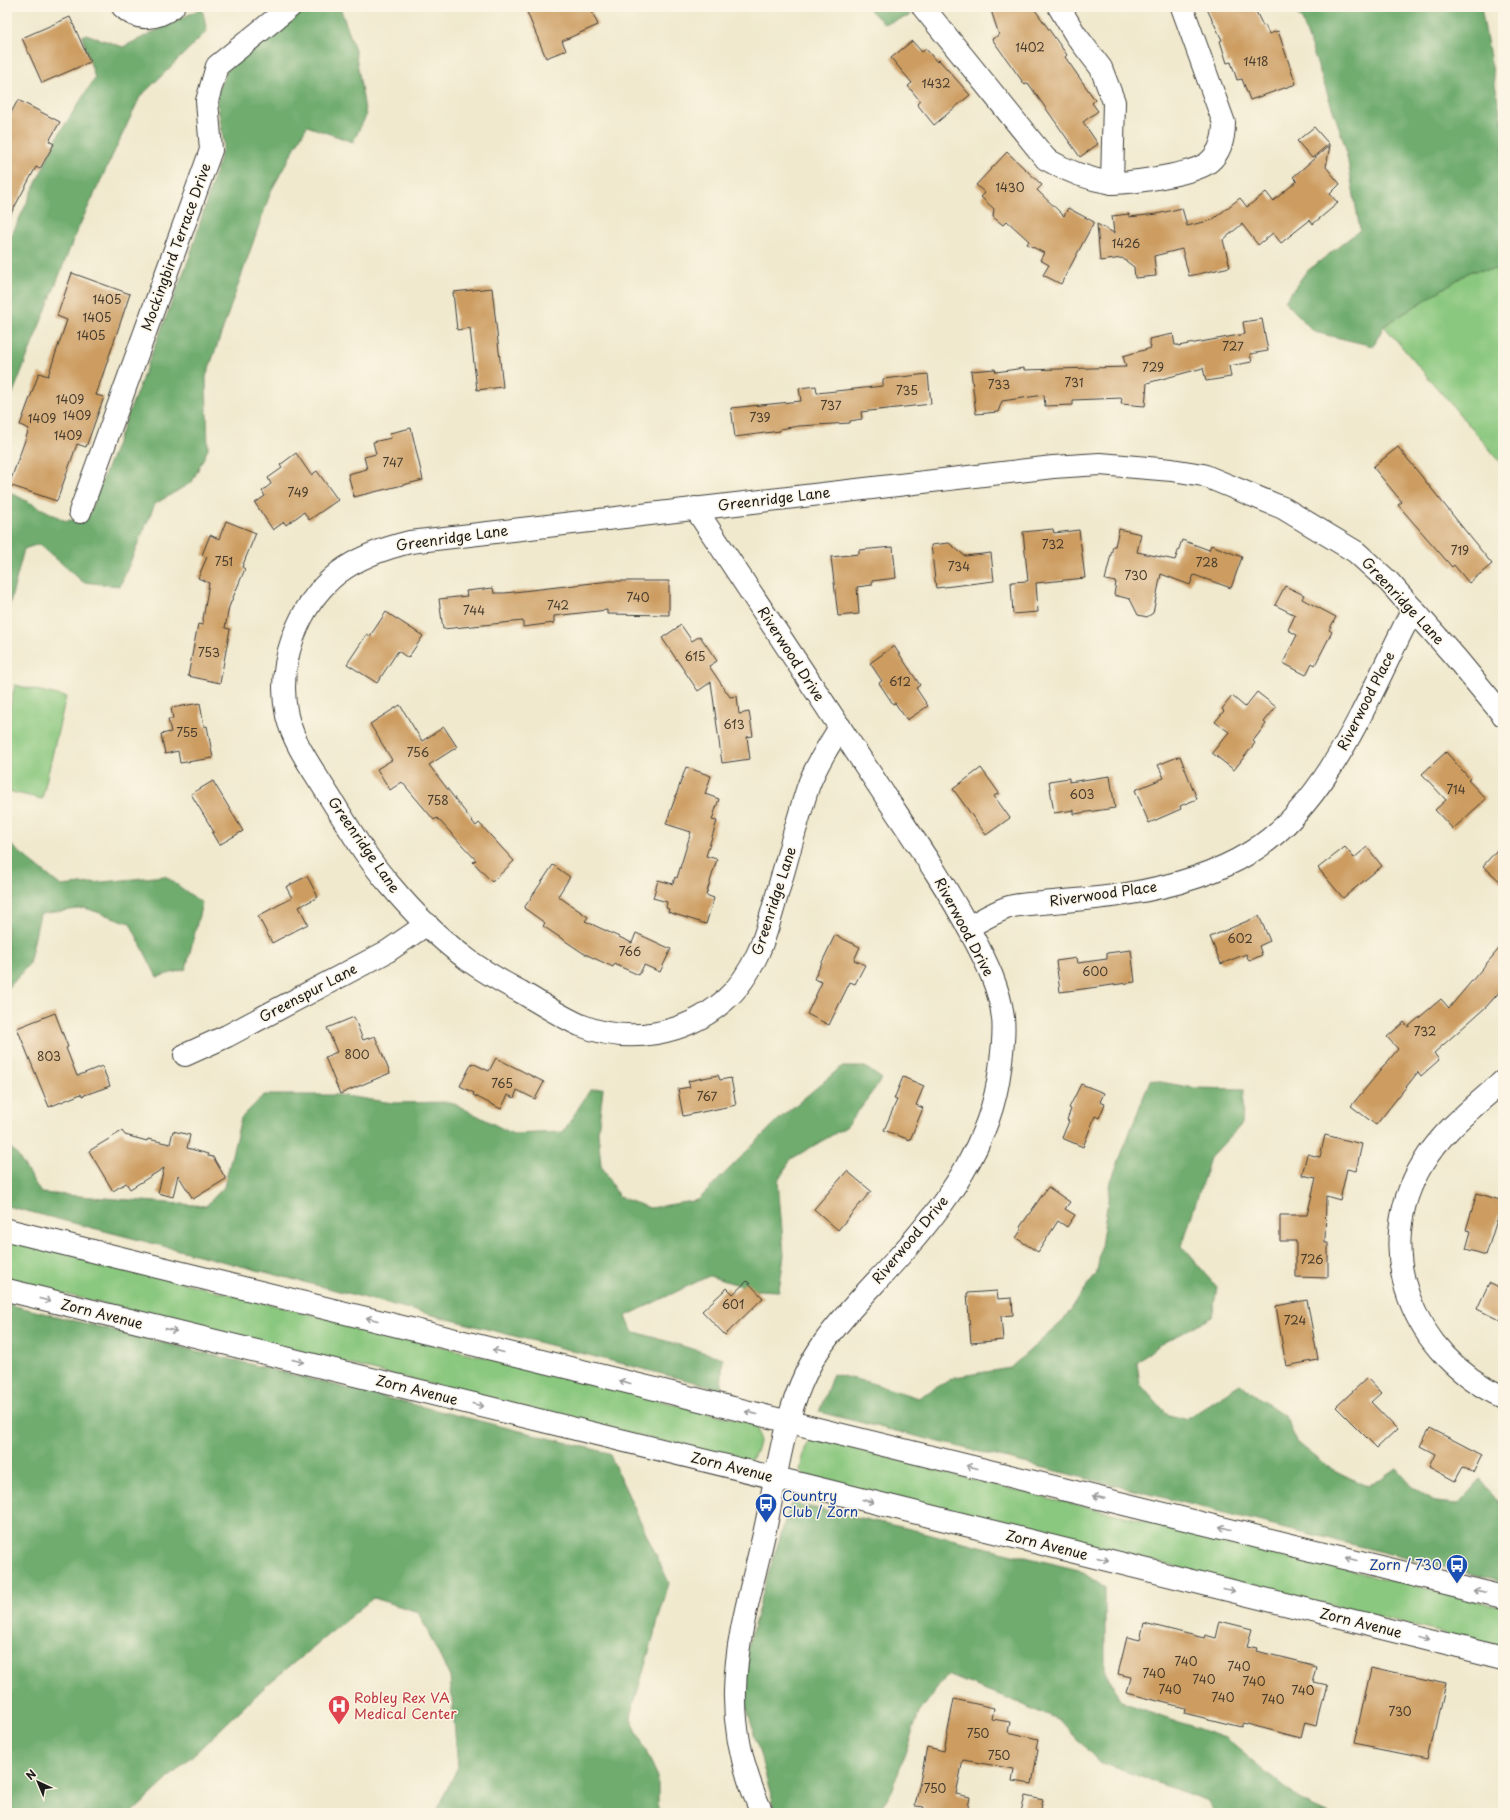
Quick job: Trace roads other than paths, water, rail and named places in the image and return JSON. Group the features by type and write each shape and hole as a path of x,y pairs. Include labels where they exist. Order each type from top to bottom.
{"street":[{"path":"123,7 143,18 162,15 173,7"},
{"name":"Mockingbird Terrace Drive","path":"80,512 211,150 208,100 217,66 290,7"},
{"path":"923,7 1046,159 1066,171 1083,178 1112,183 1126,183 1197,169 1209,162 1218,152 1224,137 1224,123 1182,7"},
{"path":"1059,7 1075,34 1101,68 1114,102 1112,183"},
{"name":"Greenridge Lane","path":"840,727 809,784 765,938 754,963 726,999 688,1024 655,1033 628,1036 612,1034 581,1025 547,1007 463,957 427,924 388,884 352,833 305,758 292,732 285,702 284,683 287,655 300,622 308,607 337,574 360,559 389,547 410,542 695,508 1053,467 1100,464 1172,470 1203,475 1283,508 1356,552 1390,582 1503,715"},
{"name":"Riverwood Drive","path":"695,508 947,889 987,964 1001,1006 1004,1034 998,1088 987,1126 975,1151 947,1198 896,1260 852,1306 823,1344 794,1400 744,1610 737,1656 735,1696 740,1746 754,1794 762,1813"},
{"name":"Riverwood Place","path":"968,927 1006,908 1126,894 1185,881 1230,863 1264,843 1298,811 1326,777 1345,746 1413,609"},
{"name":"Greenspur Lane","path":"186,1055 227,1036 388,951 427,924"},
{"path":"1503,1081 1452,1126 1433,1148 1414,1178 1403,1212 1400,1262 1408,1297 1416,1317 1431,1341 1459,1370 1488,1390 1503,1397"},
{"path":"7,1230 788,1423 1503,1597"},
{"name":"Zorn Avenue","path":"7,1290 1503,1658"}],"place":[{"name":"Country Club / Zorn","path":"766,1524"},
{"name":"Zorn / 730","path":"1457,1584"},
{"name":"Robley Rex VA Medical Center","path":"339,1726"}]}
